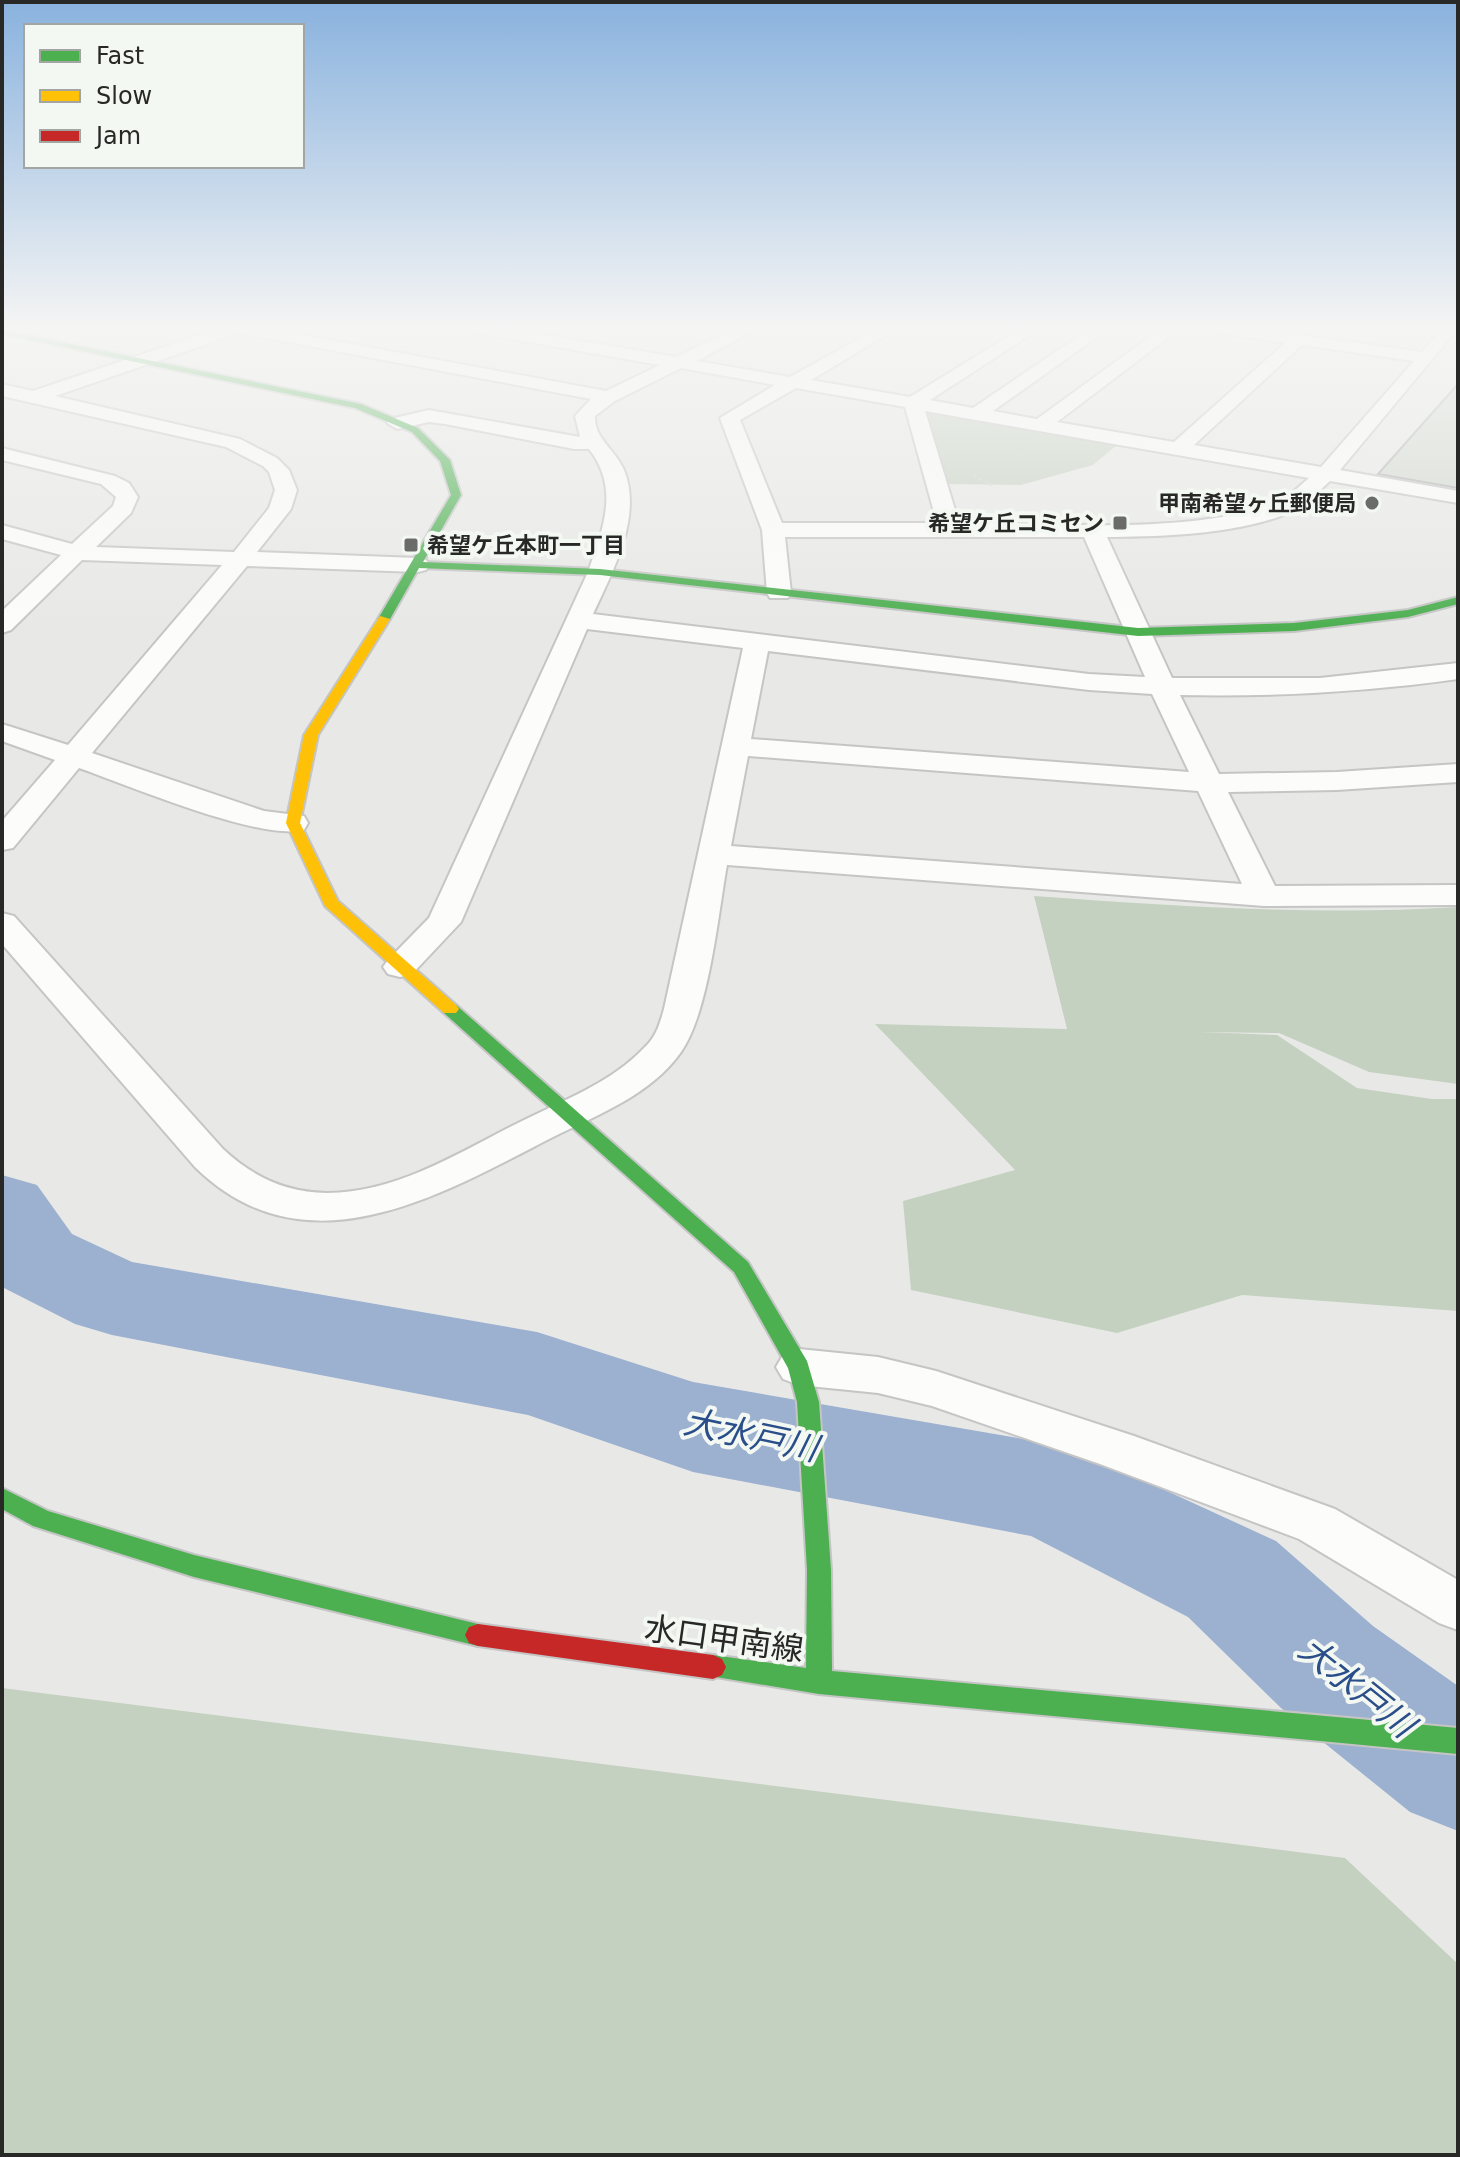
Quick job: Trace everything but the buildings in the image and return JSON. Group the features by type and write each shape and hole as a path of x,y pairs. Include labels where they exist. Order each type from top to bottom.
{"street":[{"path":"2,841 240,559 285,500 283,479 270,462 252,450 176,429"},
{"path":"412,429 445,460 456,495 418,565 311,735 293,823 331,903 741,1267 803,1385 815,1496 819,1682"},
{"path":"498,429 574,443 596,443"},
{"path":"400,967 444,922 600,572 617,520 619,494 613,468 584,429"},
{"path":"734,429 773,530 779,593"},
{"path":"920,429 950,530"},
{"path":"1063,429 1458,497"},
{"path":"1179,448 1200,429"},
{"path":"773,530 1093,531 1170,529 1231,522 1294,501 1326,474 1365,429"},
{"path":"2,454 108,480 125,492 127,503 2,625"},
{"path":"1093,531 1163,688 1264,896"},
{"path":"2,532 78,553 600,572 1138,632 1294,627 1408,613 1456,603"},
{"path":"577,620 1089,682 1163,688 1299,687 1458,671"},
{"path":"2,923 221,1171 252,1192 274,1200 325,1207 388,1198 431,1183 631,1080 657,1057 677,1030 757,642"},
{"path":"2,732 260,820 293,823"},
{"path":"734,746 1211,783 1337,781 1458,773"},
{"path":"714,854 1264,896 1458,895"},
{"path":"803,1385 878,1375 936,1389 1117,1450 1317,1524 1458,1607"},
{"name":"水口甲南線","path":"2,1498 41,1519 194,1566 462,1633 819,1682 1458,1741"}],"green space":[{"path":"928,429 1020,429 1117,445 1093,465 1021,485 947,484"},
{"path":"1034,896 1299,910 1458,907 1458,1084 1369,1072 1279,1033 1200,1032 1277,1035 1357,1088 1432,1099 1458,1099 1458,1311 1242,1295 1117,1333 911,1290 903,1201 1015,1170 875,1024 1067,1029"},
{"path":"2,1688 1345,1858 1458,1964 1458,2155 2,2155"}],"waterway":[{"name":"大水戸川","path":"2,1209 36,1260 112,1297 537,1374 693,1427 1053,1492 1232,1579 1327,1667 1458,1766"}],"traffic: fast":[{"path":"384,619 456,495 445,460 412,429"},
{"path":"418,565 600,572 1138,632 1294,627 1408,613 1458,600"},
{"path":"450,1009 741,1267 799,1367 808,1402 819,1570 819,1682"},
{"path":"2,1498 41,1519 194,1566 478,1635"},
{"path":"713,1667 819,1682 1458,1741"}],"traffic: slow":[{"path":"384,619 311,735 293,823 331,903 450,1009"}],"traffic: jam":[{"path":"478,1635 713,1667"}],"place":[{"name":"甲南希望ヶ丘郵便局","path":"1372,503"},
{"name":"希望ケ丘コミセン","path":"1120,523"},
{"name":"希望ケ丘本町一丁目","path":"411,545"}]}
